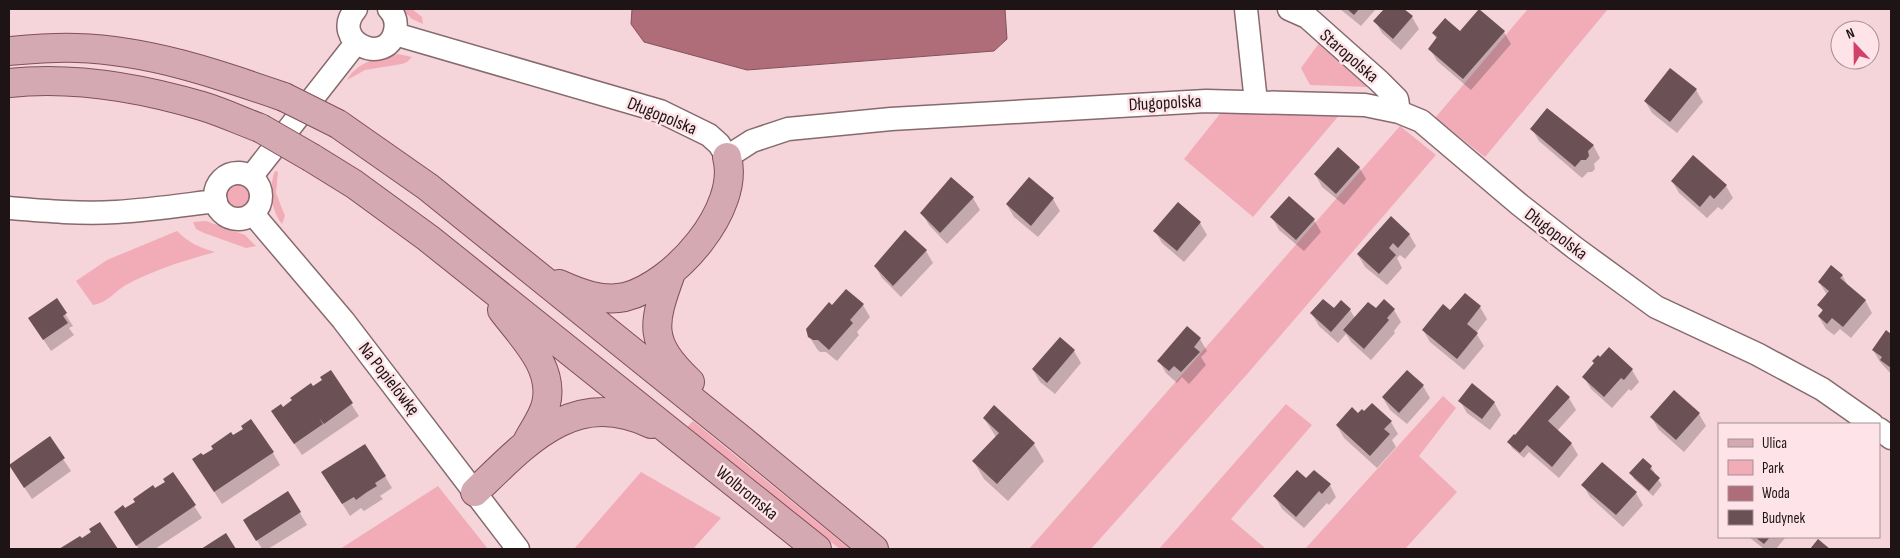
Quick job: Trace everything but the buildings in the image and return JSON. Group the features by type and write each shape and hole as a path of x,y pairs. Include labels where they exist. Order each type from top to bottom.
{"main road":[{"path":"9,51 79,48 118,52 183,64 219,74 284,97 338,124 428,187 874,549"},
{"path":"9,83 49,81 118,87 162,95 204,107 260,128 312,158 386,207 428,238 677,436"},
{"path":"540,277 578,292 606,299 626,296 642,290 671,273 710,229 722,205 728,188 730,168 727,157"},
{"path":"671,273 658,312 657,330 662,345 672,365 708,399 743,441"},
{"path":"480,279 534,352 546,376 548,388 546,405 527,442"},
{"path":"475,492 527,442 564,419 588,412 615,412 640,419 677,436"},
{"name":"Wolbromska","path":"677,436 817,549"}],"street":[{"path":"356,9 350,17 348,24 352,37 362,47 378,49 391,41 395,34 395,18 389,9"},
{"path":"1246,9 1256,102"},
{"name":"Staropolska","path":"1289,9 1300,12 1307,17 1361,65 1397,99 1400,112"},
{"name":"Długopolska","path":"395,34 660,111 709,135 727,157 752,140 788,129 891,119 1206,101 1365,105 1400,112 1422,121 1520,206 1656,307 1757,354 1822,389 1871,423"},
{"path":"252,177 356,43"},
{"path":"236,173 252,177 261,195 260,203 253,214 245,218 230,218 224,214 216,201 218,186 229,175 236,173"},
{"path":"9,208 58,212 114,212 182,207 216,201"},
{"name":"Na Popielówkę","path":"253,214 343,320 518,549"},
{"path":"1880,430 1891,438"}],"green space":[{"path":"402,9 412,9 422,17 423,24 412,19"},
{"path":"1528,9 1608,9 1485,157 1435,118"},
{"path":"1322,39 1368,87 1310,85 1301,68"},
{"path":"398,54 412,57 402,64 365,70 347,80 363,64"},
{"path":"1223,110 1341,113 1253,217 1184,159"},
{"path":"1400,126 1436,155 1249,372 1091,549 1029,549"},
{"path":"275,171 278,172 276,193 285,216 282,224 275,212 271,192"},
{"path":"239,185 248,188 251,197 248,206 239,209 230,206 227,197 230,188"},
{"path":"206,221 245,235 256,246 246,248 204,233 196,229 193,222"},
{"path":"177,231 195,244 215,252 158,270 126,285 98,304 93,305 76,281 107,260"},
{"path":"1443,396 1456,408 1419,456 1457,492 1405,549 1305,549"},
{"path":"1286,404 1312,425 1231,519 1266,549 1159,549"},
{"path":"693,421 850,549 840,549 686,428"},
{"path":"641,472 721,518 693,549 574,549"},
{"path":"438,486 488,549 340,549"}],"water":[{"path":"632,9 1005,9 1007,39 994,51 747,70 644,42 631,24"}]}
